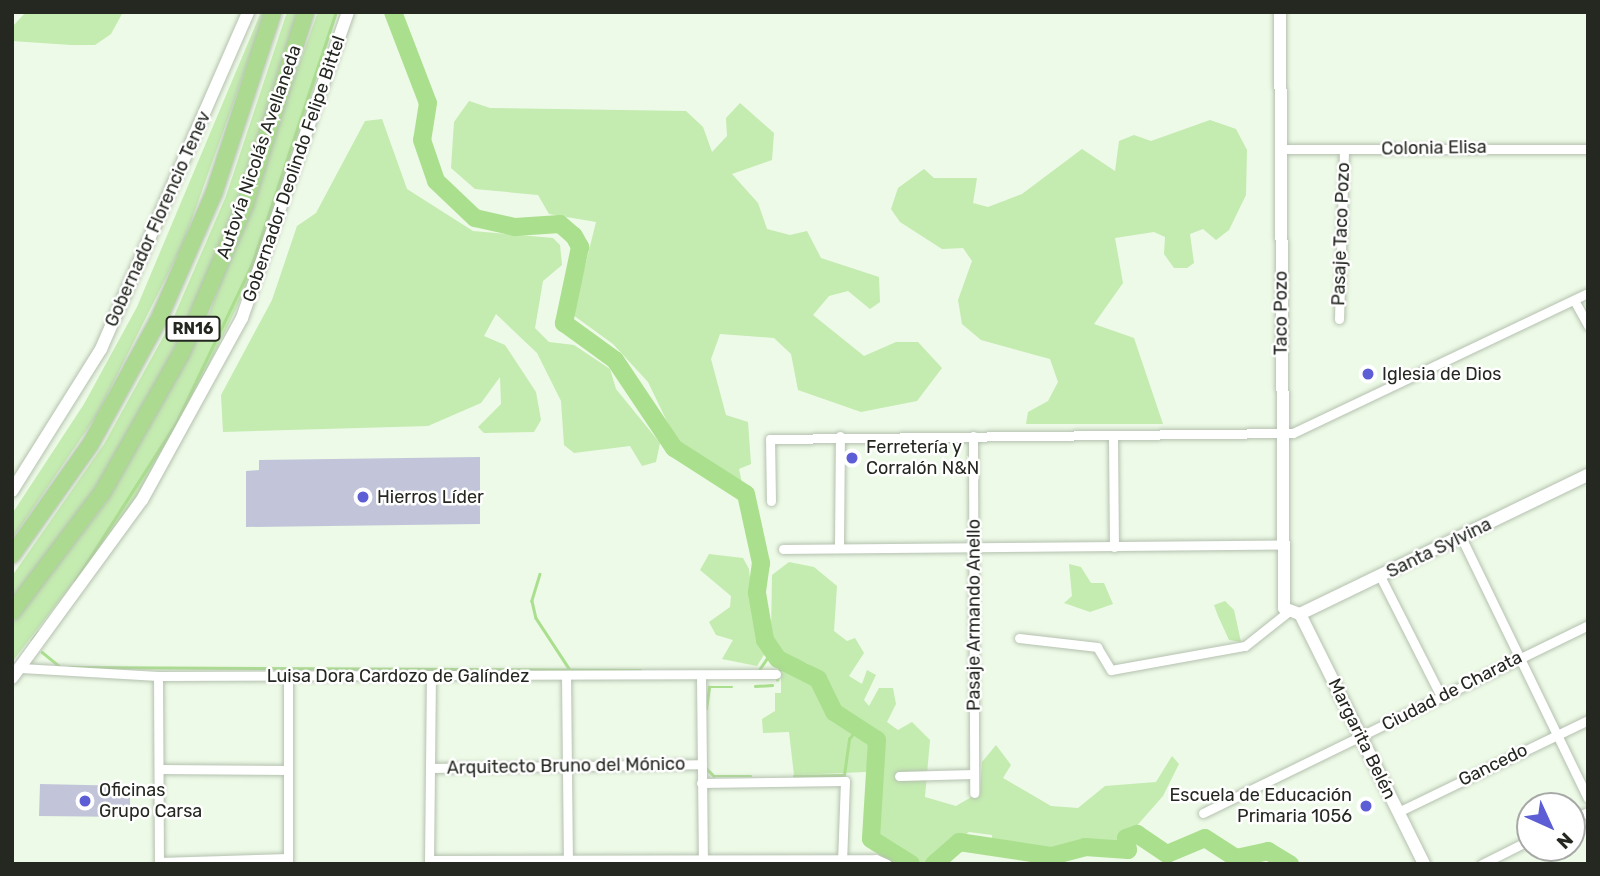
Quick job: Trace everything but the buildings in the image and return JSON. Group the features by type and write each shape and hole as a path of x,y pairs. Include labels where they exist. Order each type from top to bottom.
{"highway":[{"name":"Autovía Nicolás Avellaneda","path":"12,555 97,435 158,321 214,193 273,12"},
{"name":"Autovía Nicolás Avellaneda","path":"12,612 102,493 182,352 240,218 306,12"}],"street":[{"name":"Gobernador Florencio Tenev","path":"12,492 101,349 248,12"},
{"name":"Gobernador Deolindo Felipe Bittel","path":"17,673 142,500 242,318 348,12"},
{"name":"Taco Pozo","path":"1280,12 1281,601 1294,613"},
{"name":"Colonia Elisa","path":"1280,149 1588,149"},
{"name":"Pasaje Taco Pozo","path":"1339,319 1344,149"},
{"path":"771,501 770,439 840,436 1282,433 1588,293"},
{"path":"1574,300 1588,325"},
{"path":"1113,435 1114,547"},
{"path":"839,547 840,436"},
{"name":"Pasaje Armando Anello","path":"973,436 974,793"},
{"name":"Santa Sylvina","path":"1294,613 1380,576 1588,475"},
{"path":"1461,537 1588,799"},
{"path":"783,549 1282,545"},
{"path":"1380,576 1441,695"},
{"path":"1019,638 1097,647 1111,670 1245,646 1294,613"},
{"name":"Margarita Belén","path":"1294,613 1362,737 1424,864"},
{"name":"Ciudad de Charata","path":"1202,813 1588,625"},
{"name":"Luisa Dora Cardozo de Galíndez","path":"17,673 158,676 776,674"},
{"path":"566,675 568,861"},
{"path":"701,675 703,861"},
{"path":"158,676 159,863 288,861 288,676"},
{"path":"431,676 429,862 842,861 887,864"},
{"name":"Gancedo","path":"1398,812 1588,720"},
{"name":"Arquitecto Bruno del Mónico","path":"430,768 701,764"},
{"path":"159,769 288,770"},
{"path":"899,776 974,774"},
{"name":"Arquitecto Bruno del Mónico","path":"701,783 845,781 842,861"},
{"path":"1482,864 1516,847"}],"green space":[{"path":"26,12 123,12 111,34 95,45 71,45 12,41 12,27"},
{"path":"261,12 266,12 183,244 97,415 12,539 12,514 84,404 137,307"},
{"path":"287,12 303,12 234,214 164,372 99,485 12,602 12,576 104,444 172,321 226,196"},
{"path":"318,12 338,12 260,256 236,309 179,426 121,521 12,662 12,624 106,502 209,314"},
{"path":"469,101 490,108 686,111 703,127 712,152 727,136 726,118 740,103 774,133 772,160 732,174 758,203 767,229 790,235 807,231 821,258 879,277 880,302 870,309 848,291 829,296 813,315 864,356 896,342 918,342 942,368 917,401 861,412 798,390 791,354 774,338 720,334 711,359 726,415 748,422 751,464 739,469 742,483 736,481 675,438 648,382 613,344 573,315 596,222 549,214 538,195 475,189 451,168 454,122"},
{"path":"382,119 407,189 473,231 553,238 560,245 562,265 543,281 535,328 549,342 574,345 610,369 616,389 660,443 656,462 642,466 630,446 574,453 564,445 561,401 537,353 496,314 484,336 505,345 536,392 541,420 534,432 484,433 478,427 501,404 500,377 481,403 428,426 223,432 221,395 272,300 297,226 316,213 365,121"},
{"path":"1210,120 1236,129 1247,150 1246,195 1229,230 1216,240 1203,229 1190,234 1194,263 1187,268 1174,268 1164,254 1165,237 1154,232 1115,238 1123,283 1094,324 1134,338 1163,424 1026,424 1028,412 1048,401 1058,382 1050,359 981,340 962,324 958,300 972,261 963,248 942,249 900,222 891,209 898,188 924,169 934,178 977,178 973,203 988,207 1022,194 1082,149 1115,171 1119,141 1134,135 1151,141"},
{"path":"709,554 743,558 749,569 756,635 765,653 757,666 722,659 733,640 716,635 709,622 730,607 731,596 700,570"},
{"path":"789,562 814,567 837,586 834,631 847,641 855,638 864,653 849,676 862,684 867,670 876,675 864,700 869,706 879,688 893,688 896,704 887,722 898,730 912,722 930,740 925,797 956,806 980,792 982,762 996,745 1011,765 1003,778 1051,806 1078,808 1105,786 1156,782 1172,756 1179,764 1163,796 1118,847 1090,840 1055,851 992,844 992,835 969,832 929,862 919,862 873,839 878,736 842,715 809,664 777,652 771,634 772,575"},
{"path":"1069,564 1081,567 1091,583 1104,583 1113,604 1090,612 1064,603 1072,596"},
{"path":"1225,601 1234,610 1241,642 1229,640 1218,616 1214,605"},
{"path":"781,666 801,672 817,686 831,715 874,742 866,772 794,775 789,732 763,733 762,719 775,711 775,693 781,693"}],"waterway":[{"path":"75,581 176,423 252,264 336,12"},
{"path":"393,12 428,103 422,140 436,181 475,218 515,227 560,224 574,236 580,247 564,323 615,360 674,448 746,494 761,563 757,593 765,640 778,659 818,679 834,712 877,740 871,839 911,864"},
{"path":"540,574 532,601 536,618 570,670"},
{"path":"32,640 38,632"},
{"path":"759,670 772,651"},
{"path":"42,652 59,666"},
{"path":"777,680 781,661"},
{"path":"69,667 640,670"},
{"path":"755,686 772,685"},
{"path":"706,709 709,687 732,687"},
{"path":"794,776 844,775 849,739 859,726"},
{"path":"706,768 714,776 751,776"},
{"path":"934,864 959,842 1052,856 1085,847 1128,850 1126,838 1137,834 1167,854 1205,838 1236,858 1268,851 1290,864"}],"place":[{"name":"Iglesia de Dios","path":"1368,374"},
{"name":"Ferretería y Corralón N&N","path":"852,458"},
{"name":"Hierros Líder","path":"363,497"},
{"name":"Oficinas Grupo Carsa","path":"85,801"},
{"name":"Escuela de Educación Primaria 1056","path":"1366,806"}]}
